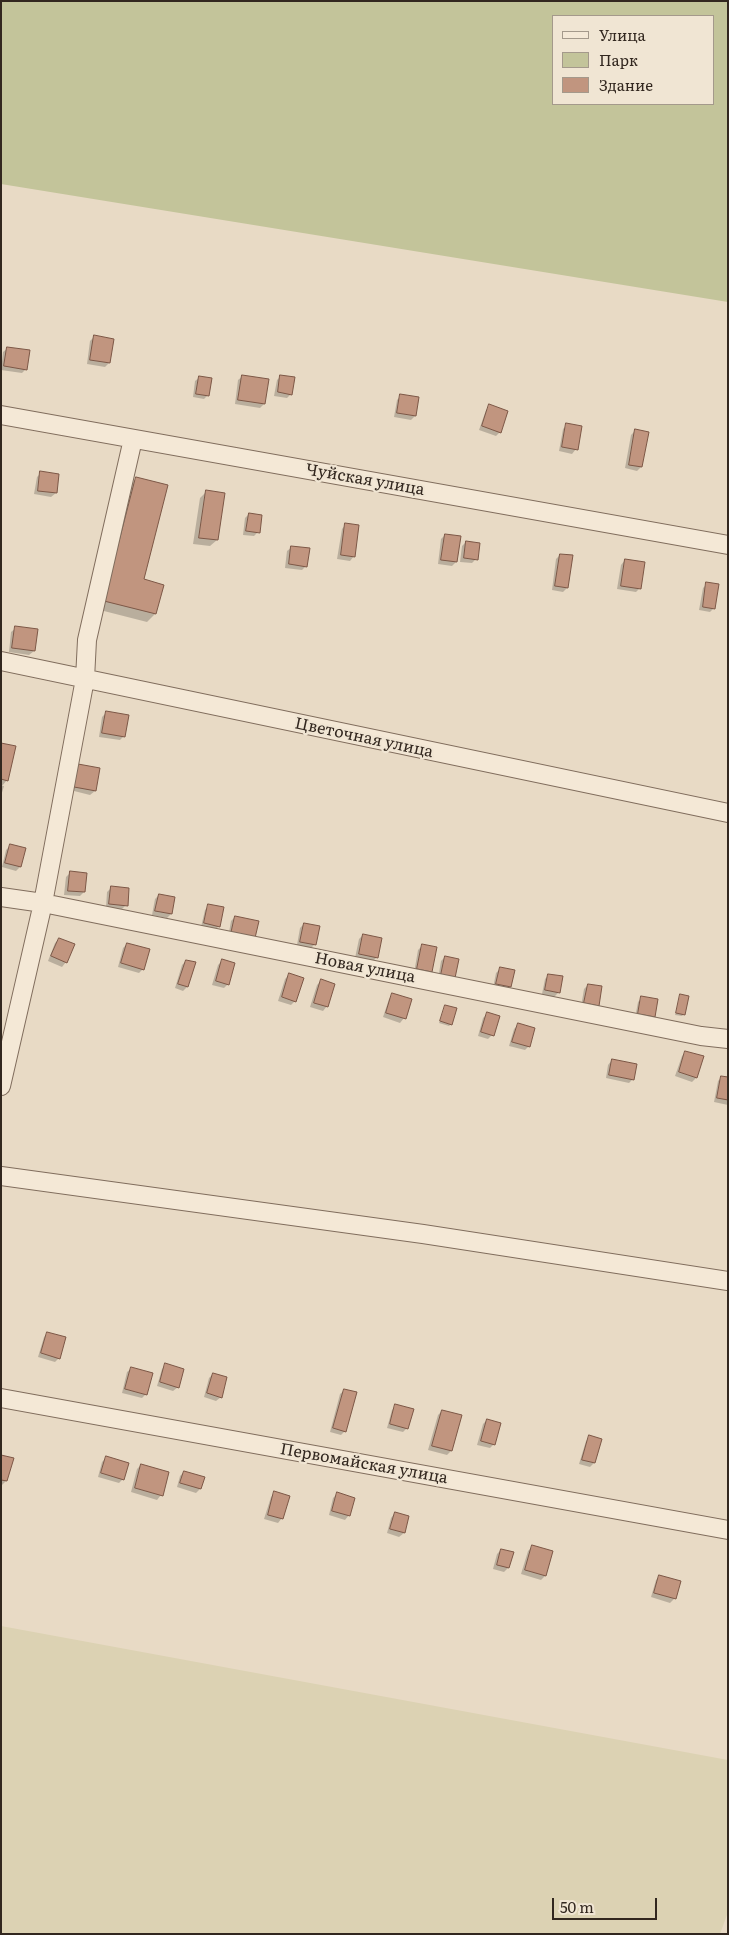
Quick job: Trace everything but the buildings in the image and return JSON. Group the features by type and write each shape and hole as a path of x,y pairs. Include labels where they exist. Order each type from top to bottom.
{"street":[{"name":"Чуйская улица","path":"1,415 728,544"},
{"path":"1,1086 43,903 86,679 87,640 133,439"},
{"name":"Цветочная улица","path":"1,661 728,813"},
{"name":"Новая улица","path":"1,897 43,903 701,1036 728,1038"},
{"path":"1,1176 423,1234 728,1281"},
{"name":"Первомайская улица","path":"1,1398 728,1530"}],"shaded area":[{"path":"1,1626 728,1760 728,1912 720,1934 1,1934"}],"green space":[{"path":"1,1 728,1 728,302 1,184"}]}
